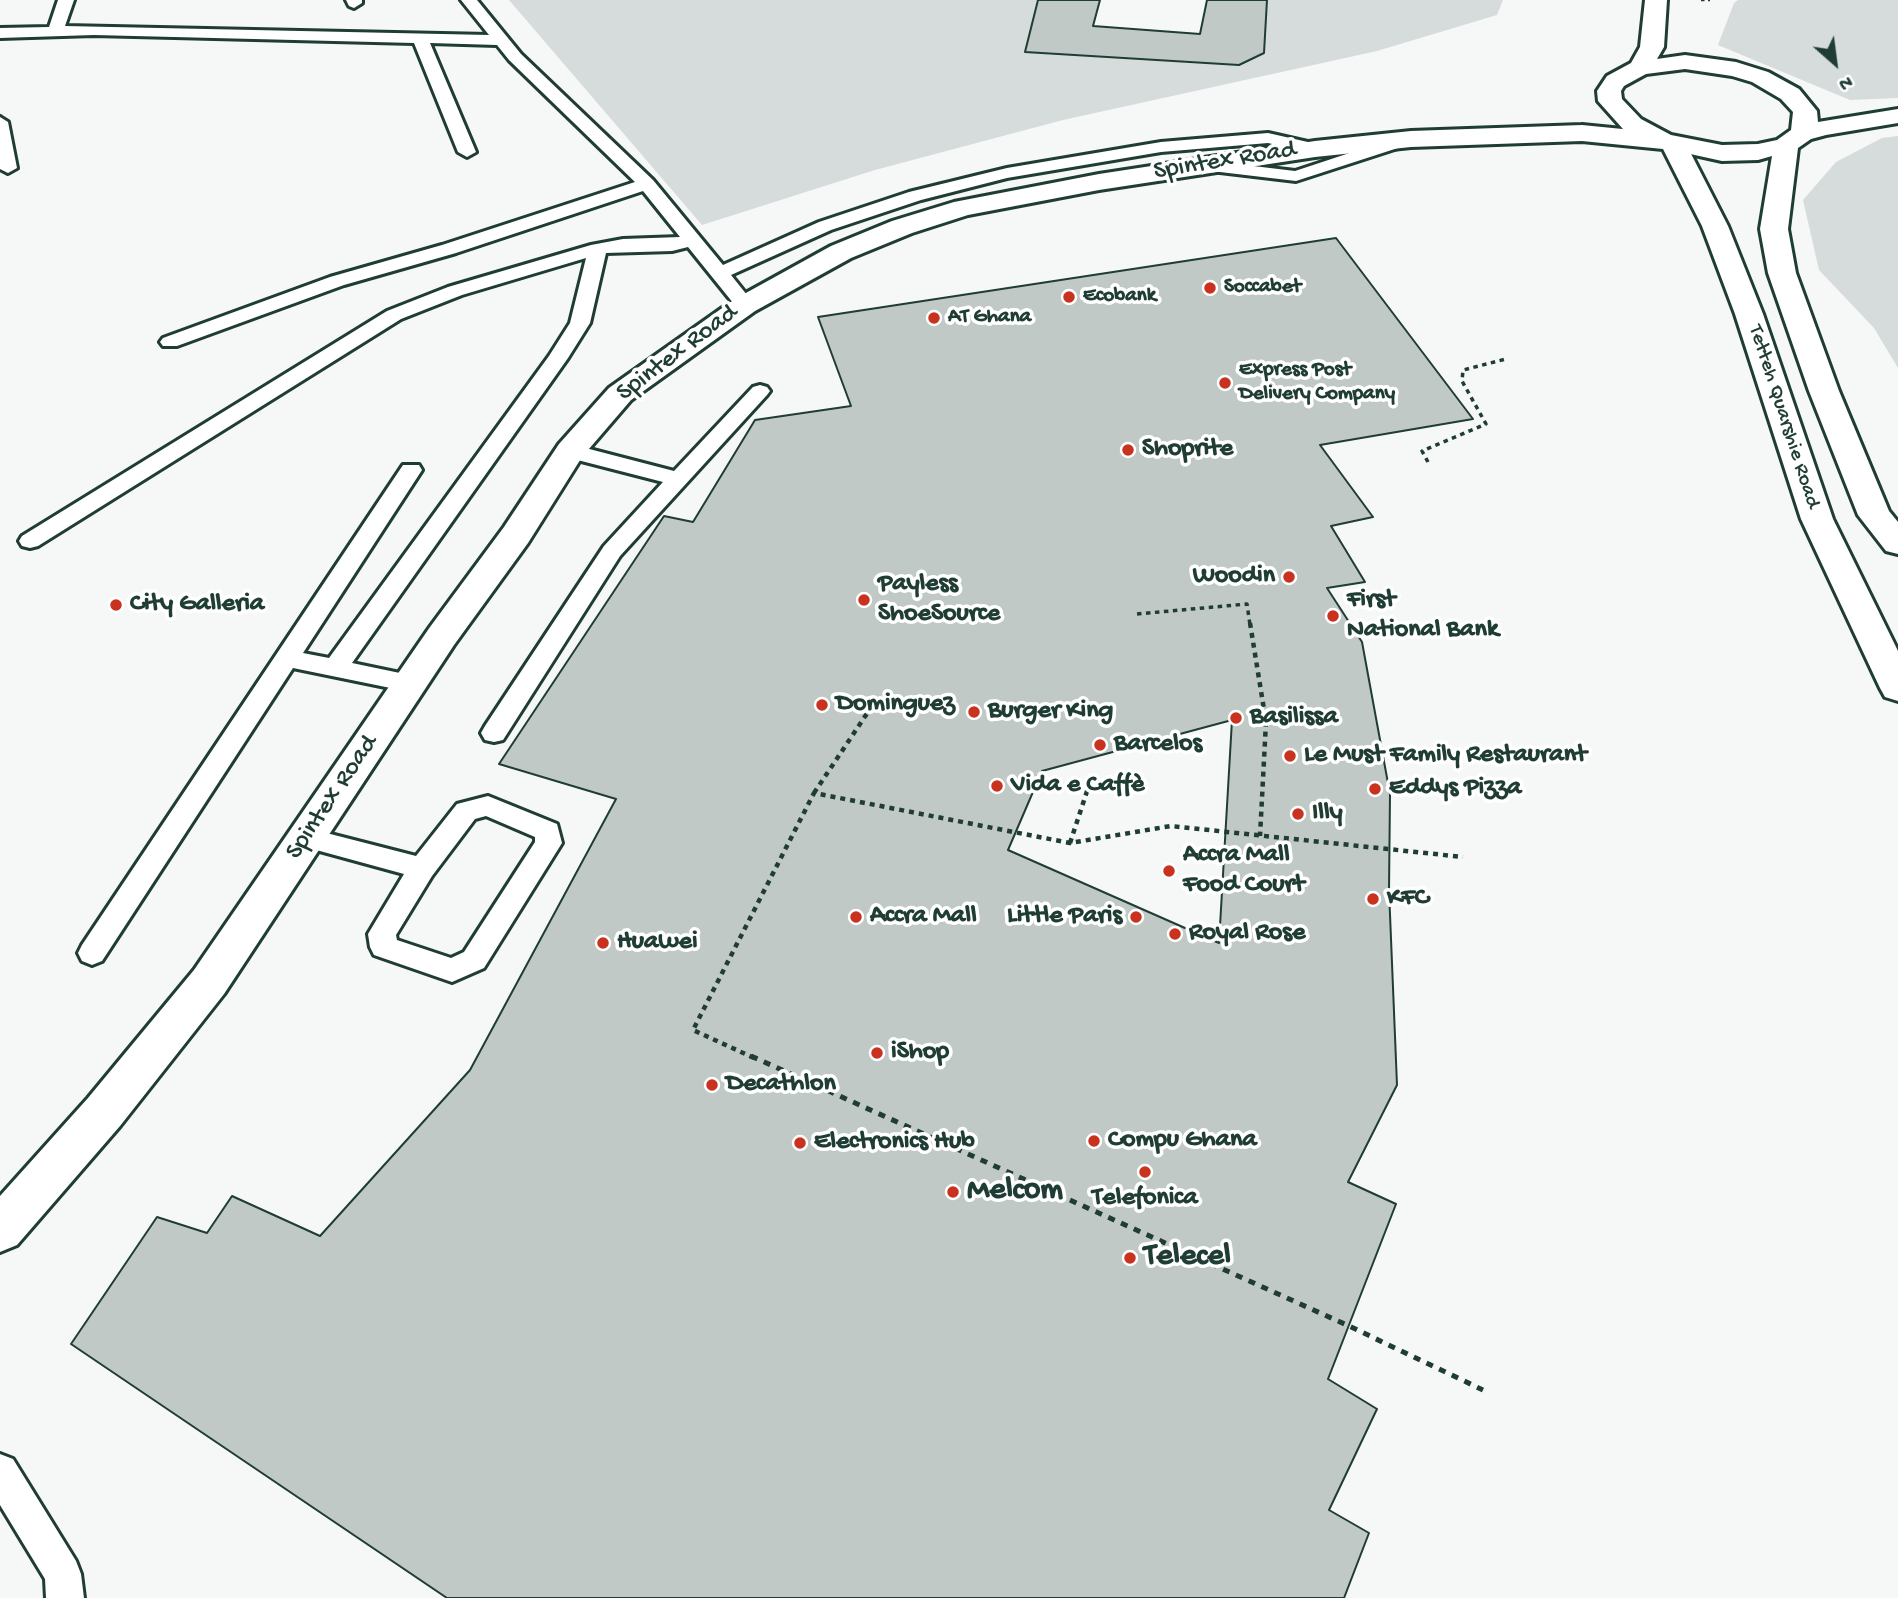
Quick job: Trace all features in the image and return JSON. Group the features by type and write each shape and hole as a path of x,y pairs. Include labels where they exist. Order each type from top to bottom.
{"main road":[{"path":"1640,68 1652,47 1657,0"},
{"path":"1898,116 1824,128 1794,140 1758,152 1723,153 1668,142 1632,124 1610,101 1609,91 1615,81 1640,68 1685,62 1709,64 1760,77 1790,94 1805,111 1806,122 1794,140 1774,229 1782,273 1824,391 1874,515 1898,543"},
{"name":"Spintex Road","path":"0,1230 104,1112 209,982 410,683 516,535 570,452 620,394 745,305 841,251 902,227 963,208 1203,165 1411,139 1582,133 1668,142"},
{"name":"Tetteh Quarshie Road","path":"1668,142 1715,226 1749,314 1817,519 1898,688"}],"lane":[{"path":"55,32 66,0"},
{"path":"469,0 500,40 648,184 745,305"},
{"path":"0,33 121,31 500,40"},
{"path":"420,38 467,152"},
{"path":"0,122 8,167"},
{"path":"718,274 825,226 915,196 1007,173 1161,147 1268,138 1315,149"},
{"path":"1203,165 1296,176 1411,139"},
{"path":"170,342 337,281 449,249 648,184"},
{"path":"30,541 394,315 455,291 598,249 623,245 672,245 692,240"},
{"path":"335,668 573,335 580,323 598,249"},
{"path":"494,733 612,551 760,391"},
{"path":"570,452 678,479"},
{"path":"92,953 411,470"},
{"path":"287,658 410,683"},
{"path":"488,806 548,831 549,843 474,960 452,970 384,947 382,934 422,868 466,811 488,806"},
{"path":"307,838 422,868"},
{"path":"0,1472 63,1574 65,1598"}],"path":[{"path":"1701,0 1710,0"},
{"path":"1428,462 1422,451 1486,424 1462,381 1463,370 1506,359"},
{"path":"1137,614 1247,604 1266,722 1261,836"},
{"path":"872,706 814,793 693,1030 1349,1326 1483,1390"},
{"path":"1070,843 1092,776"},
{"path":"814,793 1070,843 1171,826 1464,858"}],"shaded area":[{"path":"509,0 1038,0 1025,52 1239,65 1264,53 1267,0 1503,0 1497,15 1377,51 1063,120 875,170 702,225"},
{"path":"1738,0 1898,0 1898,98 1850,100 1718,45 1734,3"},
{"path":"1898,136 1898,368 1874,328 1819,270 1803,200 1836,162 1882,138"}],"building":[{"path":"1038,0 1100,0 1093,26 1200,34 1207,0 1267,0 1264,53 1239,65 1025,52"},
{"name":"Accra Mall","path":"1336,238 1473,419 1320,445 1373,517 1331,526 1365,582 1327,588 1362,642 1390,794 1389,890 1397,1085 1348,1182 1396,1204 1328,1379 1377,1409 1329,1510 1369,1533 1344,1598 447,1598 71,1344 157,1217 207,1233 232,1196 320,1236 470,1070 616,799 499,764 664,516 693,522 755,420 851,406 818,317","holes":["1232,720 1219,943 1008,850 1042,771"]}],"place":[{"name":"Soccabet","path":"1210,288"},
{"name":"Ecobank","path":"1069,297"},
{"name":"AT Ghana","path":"934,318"},
{"name":"Express Post Delivery Company","path":"1225,383"},
{"name":"Shoprite","path":"1128,450"},
{"name":"Woodin","path":"1289,577"},
{"name":"Payless ShoeSource","path":"864,600"},
{"name":"City Galleria","path":"116,605"},
{"name":"First National Bank","path":"1333,616"},
{"name":"Dominguez","path":"822,705"},
{"name":"Burger King","path":"974,712"},
{"name":"Basilissa","path":"1236,718"},
{"name":"Barcelos","path":"1100,745"},
{"name":"Le Must Family Restaurant","path":"1290,756"},
{"name":"Vida e Caffè","path":"997,786"},
{"name":"Eddys Pizza","path":"1375,789"},
{"name":"Illy","path":"1298,814"},
{"name":"Accra Mall Food Court","path":"1169,871"},
{"name":"KFC","path":"1373,899"},
{"name":"Accra Mall","path":"856,917"},
{"name":"Little Paris","path":"1136,917"},
{"name":"Royal Rose","path":"1175,934"},
{"name":"Huawei","path":"603,943"},
{"name":"iShop","path":"877,1053"},
{"name":"Decathlon","path":"712,1085"},
{"name":"Compu Ghana","path":"1094,1141"},
{"name":"Electronics Hub","path":"800,1143"},
{"name":"Telefonica","path":"1145,1172"},
{"name":"Melcom","path":"953,1192"},
{"name":"Telecel","path":"1130,1258"}]}
